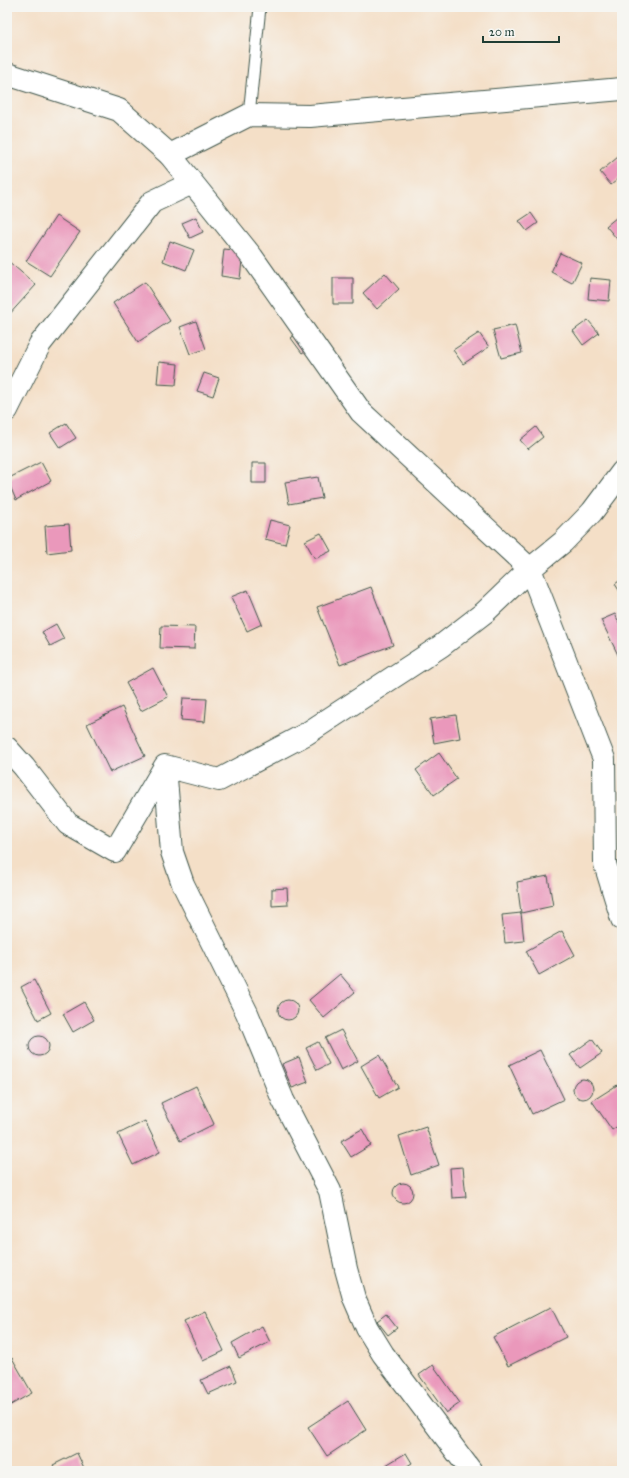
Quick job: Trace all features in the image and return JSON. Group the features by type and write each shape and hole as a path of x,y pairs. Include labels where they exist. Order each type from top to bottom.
{"street":[{"path":"7,74 119,110 170,155 252,257 361,412 530,569 604,758 605,864 622,919"},
{"path":"170,155 249,115 310,116 622,89"},
{"path":"7,410 40,344 152,202 192,183"},
{"path":"165,766 219,780 306,734 442,646 485,612 530,569 563,542 592,512 622,472"},
{"path":"7,748 24,767 68,824 115,851 165,766"},
{"path":"165,766 172,852 183,884 247,1013 293,1121 330,1191 346,1269 354,1298 367,1328 383,1354 471,1471"}],"lane":[{"path":"249,115 260,7"}],"building":[{"path":"618,157 622,162 622,176 611,185 600,172"},
{"path":"531,213 538,223 527,231 519,221"},
{"path":"622,213 622,245 606,226"},
{"path":"56,216 80,232 50,276 26,261"},
{"path":"196,217 203,232 190,238 182,223"},
{"path":"170,241 194,250 186,270 163,261"},
{"path":"224,249 243,251 240,279 221,276"},
{"path":"560,253 582,263 572,283 551,272"},
{"path":"7,260 36,285 7,317"},
{"path":"385,273 399,289 377,309 363,293"},
{"path":"333,278 353,278 353,304 333,304"},
{"path":"590,278 611,280 609,301 588,299"},
{"path":"145,282 170,321 138,342 113,303"},
{"path":"588,320 599,333 583,345 573,331"},
{"path":"196,321 206,349 190,354 180,327"},
{"path":"515,325 522,353 501,358 493,330"},
{"path":"301,330 313,346 302,353 291,338"},
{"path":"479,333 489,347 463,364 453,350"},
{"path":"159,362 178,364 176,385 157,384"},
{"path":"204,373 219,378 213,396 197,391"},
{"path":"66,423 76,438 60,448 50,433"},
{"path":"536,427 543,437 528,449 520,440"},
{"path":"41,462 51,481 16,500 7,479"},
{"path":"252,463 266,463 266,483 252,483"},
{"path":"318,477 322,498 289,504 285,482"},
{"path":"270,520 290,525 285,544 265,539"},
{"path":"69,524 71,550 47,553 45,526"},
{"path":"321,533 331,551 315,559 305,541"},
{"path":"622,579 622,595 615,584"},
{"path":"371,587 393,645 340,665 317,607"},
{"path":"248,590 262,624 247,631 231,597"},
{"path":"615,614 622,629 622,658 620,659 601,620"},
{"path":"56,624 64,639 50,646 42,632"},
{"path":"161,626 195,627 194,649 160,648"},
{"path":"153,668 168,697 141,711 126,683"},
{"path":"183,698 207,699 205,722 181,720"},
{"path":"122,707 145,756 110,772 87,724"},
{"path":"456,715 460,738 434,743 430,719"},
{"path":"439,753 457,779 434,795 416,770"},
{"path":"548,876 553,906 521,913 517,882"},
{"path":"287,888 288,905 272,906 272,889"},
{"path":"521,913 524,941 505,943 502,915"},
{"path":"562,931 575,955 539,975 526,951"},
{"path":"340,974 355,992 324,1018 309,1000"},
{"path":"34,980 51,1013 38,1020 21,987"},
{"path":"288,1000 295,1003 298,1010 295,1017 288,1020 281,1017 278,1010 281,1003"},
{"path":"84,1002 94,1020 73,1032 63,1014"},
{"path":"341,1030 358,1061 341,1070 325,1038"},
{"path":"39,1036 46,1039 49,1046 46,1053 39,1056 32,1053 29,1046 32,1039"},
{"path":"592,1039 602,1053 580,1068 570,1055"},
{"path":"318,1042 329,1064 317,1070 306,1048"},
{"path":"540,1050 564,1099 532,1114 509,1065"},
{"path":"379,1055 398,1087 379,1098 361,1066"},
{"path":"299,1057 308,1082 292,1088 282,1064"},
{"path":"583,1079 590,1082 593,1089 590,1096 583,1099 576,1096 573,1089 576,1082"},
{"path":"622,1082 622,1123 612,1130 592,1101"},
{"path":"196,1086 214,1124 180,1141 161,1103"},
{"path":"145,1121 160,1152 133,1165 118,1134"},
{"path":"426,1127 439,1165 411,1175 399,1136"},
{"path":"362,1129 371,1145 351,1157 341,1141"},
{"path":"463,1167 466,1197 452,1198 450,1168"},
{"path":"403,1183 410,1186 413,1193 410,1200 403,1203 396,1200 393,1193 396,1186"},
{"path":"551,1307 566,1337 508,1366 493,1337"},
{"path":"205,1311 224,1351 203,1361 184,1321"},
{"path":"386,1314 397,1328 388,1335 377,1321"},
{"path":"262,1326 270,1342 239,1358 232,1343"},
{"path":"12,1358 32,1393 7,1407 7,1361"},
{"path":"433,1365 460,1403 446,1413 419,1375"},
{"path":"231,1366 237,1381 208,1394 201,1380"},
{"path":"348,1401 366,1430 327,1456 308,1427"},
{"path":"77,1453 85,1470 56,1471 53,1465"},
{"path":"406,1453 412,1463 399,1471 390,1471 386,1465"}]}
